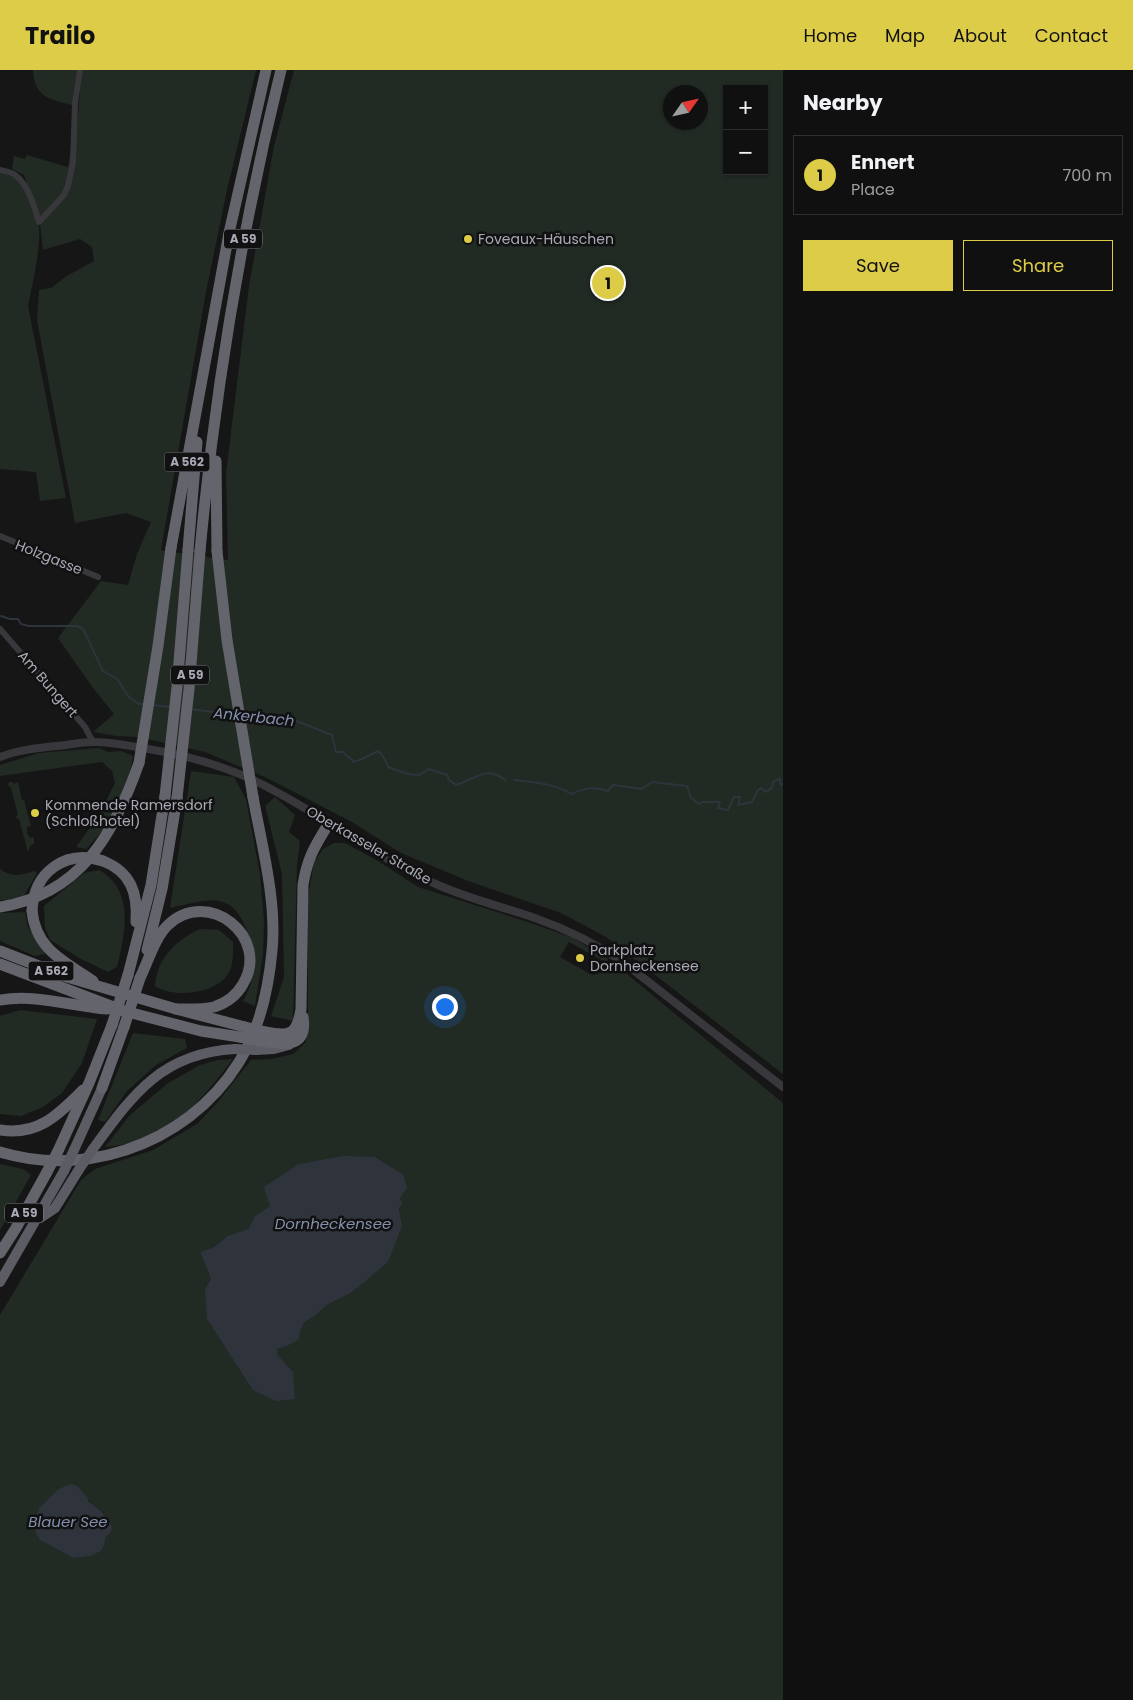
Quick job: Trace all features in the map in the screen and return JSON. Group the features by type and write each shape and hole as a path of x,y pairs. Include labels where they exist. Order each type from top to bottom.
{"highway":[{"name":"A 59","path":"0,1253 16,1228 58,1151 89,1084 112,1024 134,977 134,956 150,885 165,796 177,687 203,376 229,233 266,70"},
{"name":"A 59","path":"0,1282 64,1172 102,1088 124,1027 134,977 162,889 177,798 189,689 200,551 216,410 232,299 257,170 281,70"},
{"name":"A 562","path":"0,907 25,902 44,894 64,882 84,866 103,842 117,818 139,763 158,646 171,548 203,376"},
{"name":"A 59","path":"0,1152 21,1158 62,1162 96,1158 129,1150 148,1142 184,1120 213,1094 234,1070 248,1045 261,1012 269,975 272,948 272,916 269,887 226,640 217,551 216,410"},
{"path":"37,1220 55,1208 78,1171 132,1099 158,1075 189,1058 235,1049 292,1032 299,1023 301,1008 303,885 310,854 330,823"},
{"path":"103,988 56,956 47,948 36,931 32,911 33,897 39,884 53,868 66,861 90,858 103,861 115,867 125,876 135,895 137,910 134,956"},
{"path":"134,977 159,937 179,917 192,913 206,912 219,915 231,922 244,939 249,952 248,973 242,986 232,997 214,1007 176,1009"},
{"name":"A 562","path":"0,951 67,977 176,1009 242,1032"},
{"path":"0,964 124,1011 201,1031 242,1032 260,1041 282,1044 298,1039 304,1029 301,1008"},
{"path":"0,1000 14,998 42,999 124,1011"},
{"path":"0,1130 26,1130 44,1123 60,1112 89,1084"}],"street":[{"path":"0,170 11,172 21,181 33,203 39,222 64,195 73,162 80,70"},
{"name":"Holzgasse","path":"0,536 98,577"},
{"name":"Am Bungert","path":"0,629 85,727 93,742"},
{"name":"Oberkasseler Straße","path":"0,757 25,750 93,742 156,750 203,761 241,774 270,788 384,857 438,885 462,895 556,926 598,946 623,962 783,1087"}],"shaded area":[{"path":"33,70 77,70 72,105 56,101 44,95 36,86"},
{"path":"82,70 256,70 227,190 206,292 161,550 228,560 226,473 249,286 274,146 294,70 783,70 783,1074 606,937 561,913 468,881 401,853 352,822 267,778 205,752 138,737 93,732 114,714 58,638 101,581 128,585 137,554 151,522 126,513 75,523 37,320 39,290 51,288 65,277 94,261 92,247 80,239 43,250 40,223 24,175 12,169 14,156 25,159 27,155 68,167 73,137 76,136"},
{"path":"0,173 19,182 38,222 38,251 28,306 66,498 40,501 36,472 0,469"},
{"path":"99,748 108,752 121,751 133,756 129,779 106,827 86,849 76,847 98,817 115,783 112,771 102,762 0,776 0,765 39,753"},
{"path":"191,771 234,777 246,799 260,874 264,920 263,955 255,1006 243,1001 252,980 253,963 247,930 236,911 228,904 219,901 207,901 170,908"},
{"path":"9,782 14,784 18,782 22,800 24,800 31,826 27,827 27,833 30,838 34,837 34,844 31,845 28,852 19,819 16,816 18,815 11,788 8,785"},
{"path":"275,797 295,815 289,832 300,841 297,866 293,1021 271,1016 284,977 282,874 265,806"},
{"path":"334,843 345,843 378,861 418,887 573,938 608,959 607,963 569,942 560,957 592,975 621,969 783,1103 783,1700 0,1700 0,1315 81,1180 95,1169 153,1150 197,1124 217,1103 251,1060 271,1059 293,1054 306,1042 308,1012 308,896 314,862 323,849","holes":["375,1157 403,1174 399,1209 402,1226 351,1293 327,1305 305,1322 287,1346 277,1349 277,1354 293,1372 205,1289 211,1279 200,1252 214,1247 227,1236 248,1229 255,1216 270,1206 299,1164","76,1486 105,1515 111,1532 106,1537 101,1551 91,1556 73,1558 47,1544 40,1507 56,1491"]},
{"path":"0,869 4,872 21,875 34,871 37,873 24,896 0,900"},
{"path":"99,870 118,889 123,901 125,914 123,941 117,967 108,972 81,959 50,940 45,927 44,906 84,873"},
{"path":"25,912 28,927 45,954 35,956 0,941 0,913"},
{"path":"200,929 219,930 233,942 230,971 224,979 209,988 190,993 171,992 155,986 160,967 169,951 191,933"},
{"path":"20,1010 97,1019 82,1063 62,1093 43,1107 21,1116 0,1114 0,1016"},
{"path":"133,1033 185,1039 187,1048 156,1065 127,1091 105,1122 98,1120"},
{"path":"233,1059 207,1092 179,1119 163,1130 127,1144 105,1147 129,1116 168,1083 200,1065 218,1060"},
{"path":"0,1164 23,1169 31,1175 0,1230"}],"water":[{"name":"Dornheckensee","path":"343,1156 375,1157 403,1174 407,1188 400,1198 402,1203 399,1209 402,1226 388,1262 351,1293 327,1305 305,1322 300,1331 299,1339 277,1349 277,1354 293,1372 295,1399 276,1401 253,1390 207,1319 205,1289 211,1279 200,1252 214,1247 227,1236 248,1229 255,1216 270,1206 264,1187 299,1164"},
{"name":"Blauer See","path":"71,1484 77,1486 89,1502 100,1510 112,1527 101,1551 91,1556 73,1558 40,1540 36,1533 35,1519 40,1507 56,1491"}],"waterway":[{"name":"Ankerbach","path":"1,616 18,619 21,624 29,626 77,626 83,629 103,671 117,679 129,697 139,704 143,704"},
{"name":"Ankerbach","path":"153,705 171,707"},
{"name":"Ankerbach","path":"190,709 235,715"},
{"name":"Ankerbach","path":"245,716 285,722 294,720 332,735 336,752 343,752 354,762 378,751 388,767 408,774 419,775 429,769 447,775 449,780 456,785 487,773 499,776 506,781"},
{"name":"Ankerbach","path":"514,780 551,786 571,794 589,788 608,791 613,785 642,789 652,782 687,786 691,798 699,804 702,802 720,802 718,808 728,810 734,797 740,797 738,805 752,802 758,790 762,788 765,792 771,789 774,781 780,779 781,785 783,784"}],"place":[{"name":"Foveaux-Häuschen","path":"468,239"},
{"name":"Ennert","path":"608,283"},
{"name":"Kommende Ramersdorf (Schloßhotel)","path":"35,813"},
{"name":"Parkplatz Dornheckensee","path":"580,958"}]}
